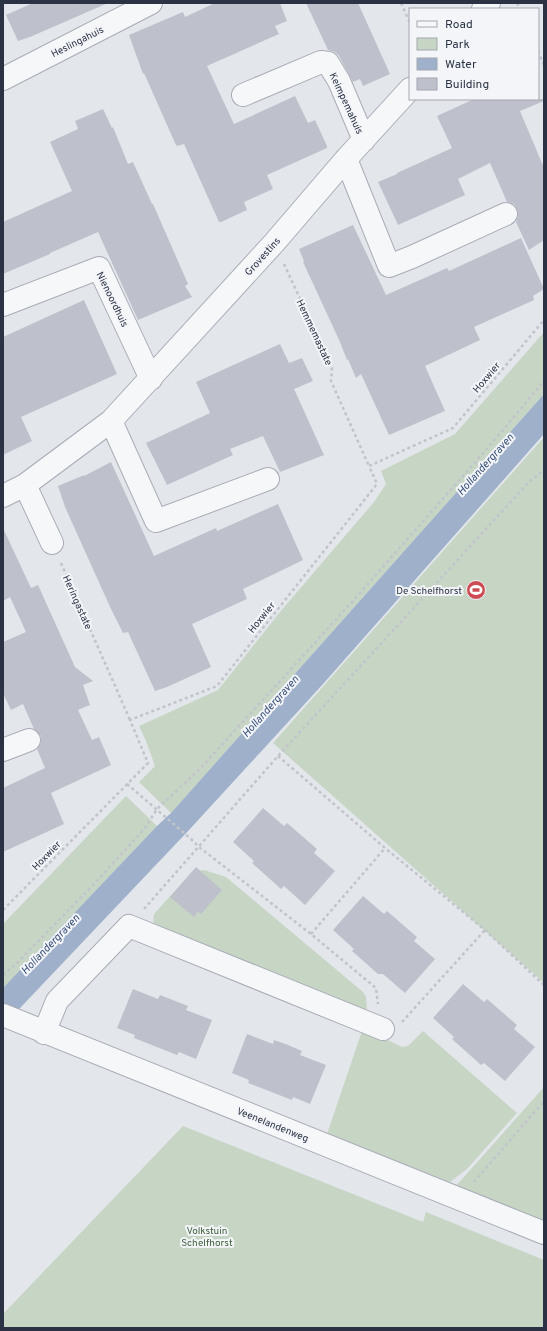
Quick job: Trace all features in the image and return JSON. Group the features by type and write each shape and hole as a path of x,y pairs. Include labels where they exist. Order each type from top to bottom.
{"street":[{"name":"Heslingahuis","path":"3,79 151,3"},
{"name":"Keimpemahuis","path":"243,95 320,62 328,63 339,81 364,140"},
{"name":"Grovestins","path":"3,496 26,485 111,421 274,243 346,159 409,90"},
{"path":"346,159 388,266 412,257 506,214"},
{"name":"Nienoordhuis","path":"3,305 99,268 151,378"},
{"path":"111,421 156,521 268,478"},
{"path":"26,485 52,543"},
{"path":"3,750 29,740"},
{"path":"44,1033 57,1001 129,926 383,1029"},
{"name":"Veenelandenweg","path":"3,1015 44,1033 544,1233"}],"path":[{"path":"401,3 409,21"},
{"path":"539,53 544,65"},
{"name":"Hemmemastate","path":"274,243 332,368 331,381 369,466"},
{"name":"Hoxwier","path":"3,910 148,763 130,720 216,686 377,484 369,466 453,428 544,320"},
{"path":"3,975 16,964 95,883 145,828 157,809 198,770 492,443 544,381"},
{"path":"129,926 278,756 529,482 544,470"},
{"name":"Heringastate","path":"52,543 130,720"},
{"path":"278,756 385,848 485,930 544,985"},
{"path":"127,784 199,847 311,934 376,988 383,1029 399,1025 485,930"},
{"path":"311,934 385,848"},
{"path":"459,1199 544,1101"}],"green space":[{"path":"544,332 544,394 171,813 139,782 155,766 139,726 218,690 280,612 374,502 386,484 381,471 455,434"},
{"name":"De Schelfhorst","path":"544,437 544,983 273,743"},
{"path":"126,796 157,826 3,988 3,924"},
{"path":"204,870 226,877 363,992 366,997 367,1009 360,1009 153,925 154,914 191,873"},
{"path":"362,1031 377,1035 402,1047 408,1046 423,1031 517,1113 467,1169 450,1182 327,1134"},
{"path":"544,1087 544,1223 455,1187"},
{"name":"Volkstuin Schelfhorst","path":"183,1126 423,1222 426,1212 544,1260 544,1328 3,1328 3,1314"}],"water":[{"name":"Hollandergraven","path":"544,394 544,434 323,684 189,830 3,1026 3,988 171,813"}],"building":[{"path":"33,3 108,3 18,41 6,15"},
{"path":"215,3 280,3 287,21 275,26 279,34 207,66 234,124 295,96 308,123 315,120 327,146 327,148 267,175 273,189 244,202 247,210 221,222 219,222 184,144 177,146 175,143 144,73 143,74 129,35 183,12 185,17"},
{"path":"306,3 358,3 390,74 363,86 360,79 353,82 339,56 335,52 328,50"},
{"path":"544,99 544,101 520,111 544,168 544,240 529,250 516,222 518,216 517,209 514,204 507,202 490,163 458,179 465,195 398,225 378,182 452,148 437,116 472,100"},
{"path":"103,109 112,128 113,127 128,164 133,162 153,204 188,284 185,286 192,297 138,320 98,232 3,274 3,222 72,191 50,142 78,129 75,121"},
{"path":"353,225 386,295 447,268 449,271 521,238 544,289 533,296 534,300 474,327 480,340 425,366 445,411 389,435 361,374 356,378 348,359 347,360 303,262 304,261 299,249"},
{"path":"84,300 117,374 21,417 32,441 3,455 3,337"},
{"path":"280,344 289,363 302,358 313,381 294,389 324,455 280,472 263,436 230,449 233,455 167,485 146,443 210,413 196,382"},
{"path":"111,462 154,556 216,528 217,531 278,504 303,560 243,589 247,599 192,624 211,667 155,691 128,632 123,633 111,609 65,507 58,486 84,476"},
{"path":"3,528 31,588 38,585 75,667 93,681 83,685 90,705 78,710 92,740 99,737 111,765 51,793 64,824 3,852 3,788 45,768 37,749 41,742 41,736 34,729 23,704 11,710 3,693 3,642 26,632 10,597 3,601"},
{"path":"263,808 284,826 287,823 317,849 314,853 335,871 305,905 284,886 281,889 252,863 254,861 233,842"},
{"path":"196,867 222,890 201,914 198,912 194,917 170,897"},
{"path":"363,896 384,914 387,911 417,937 414,941 435,959 405,993 383,974 378,974 352,951 354,949 333,930"},
{"path":"463,984 484,1002 487,999 517,1025 514,1029 535,1047 505,1081 484,1063 481,1065 452,1039 454,1037 433,1018"},
{"path":"133,989 158,999 160,995 188,1006 186,1010 212,1020 196,1059 179,1052 177,1055 134,1038 135,1035 117,1028"},
{"path":"247,1034 273,1044 274,1040 288,1045 302,1051 300,1055 326,1065 310,1104 293,1097 292,1100 248,1083 249,1080 232,1073"}],"place":[{"name":"De Schelfhorst","path":"476,590"}]}
